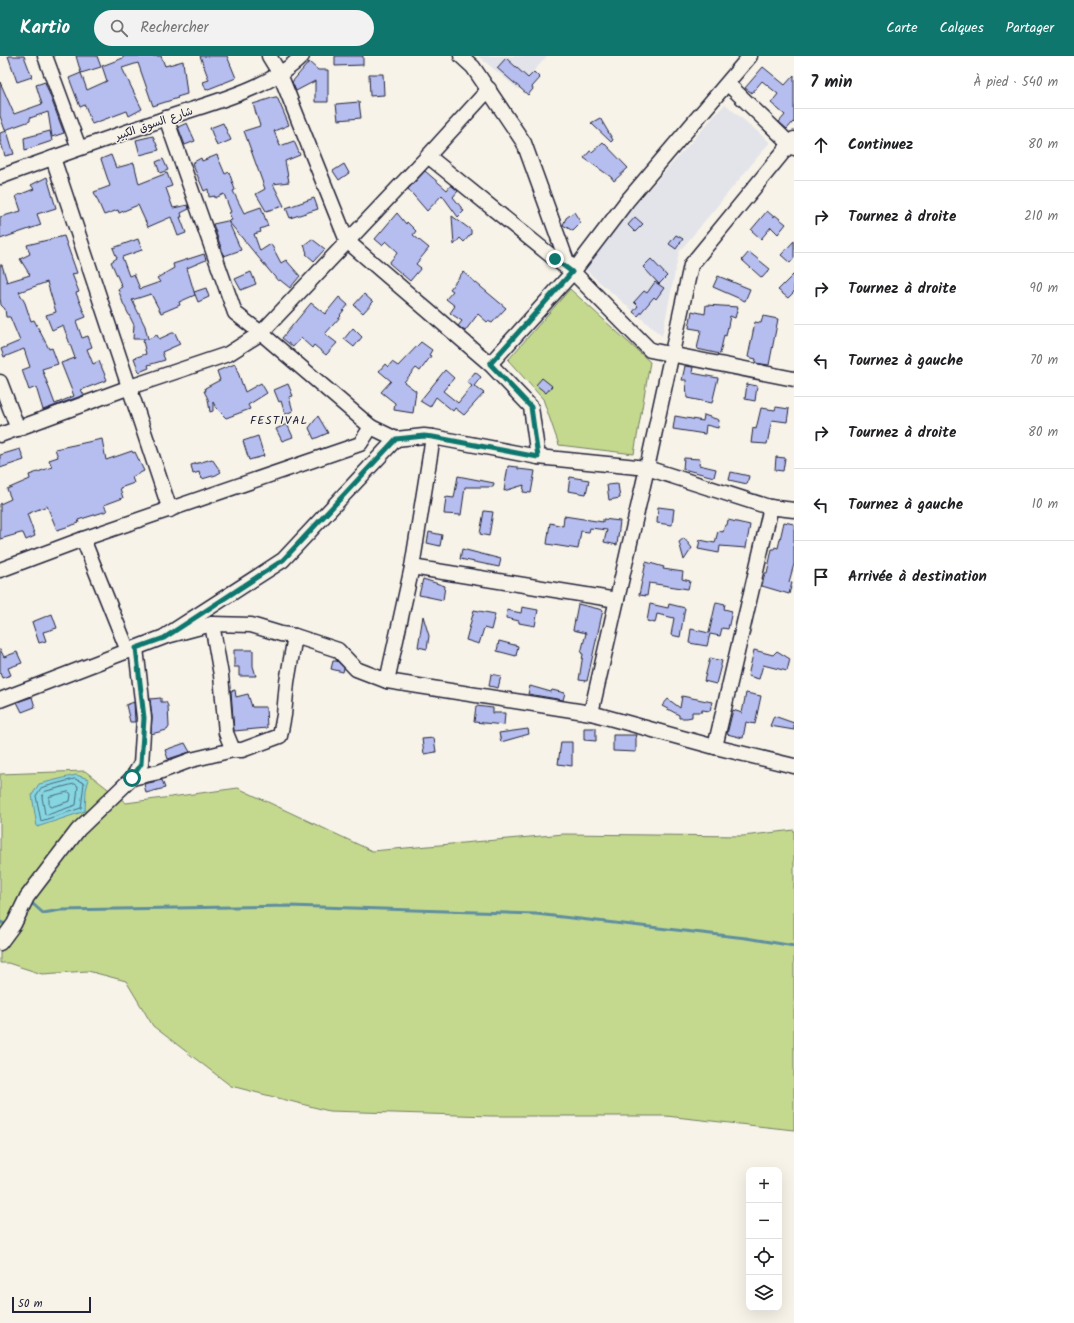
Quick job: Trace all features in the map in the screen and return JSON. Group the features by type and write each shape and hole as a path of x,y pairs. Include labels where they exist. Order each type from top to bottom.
{"street":[{"path":"45,56 79,148"},
{"path":"269,56 280,74 347,240 490,364 531,407 538,457"},
{"name":"شارع السوق الكبير","path":"0,177 79,148 227,98 280,74 302,56"},
{"path":"461,56 473,67 489,89 524,143 572,272"},
{"path":"490,364 572,272 627,201 728,84 750,56"},
{"path":"591,713 647,468 691,265 793,144 728,84"},
{"path":"0,436 130,387 228,354 261,333 489,89"},
{"path":"166,118 235,313 261,333 371,427 396,439 424,436 433,437 538,457 647,468 771,507 794,510"},
{"path":"428,156 572,272 650,350 794,379"},
{"path":"53,158 170,510"},
{"path":"0,382 18,429"},
{"path":"0,570 83,539 360,444 371,427"},
{"path":"387,681 412,567 433,437"},
{"path":"167,636 283,560 396,439"},
{"path":"715,747 771,507"},
{"path":"0,943 14,924 27,897 78,830 132,778 141,764 144,718 132,650 83,539"},
{"path":"412,567 617,600"},
{"path":"212,624 221,675 226,733 233,750"},
{"path":"0,700 167,636 212,624 251,625 281,634 295,636 338,650 356,669 387,681 591,713 715,747 794,766"},
{"path":"132,778 158,772 191,760 233,750 242,750 280,736 284,715 286,682 295,636"}],"shaded area":[{"path":"478,56 547,56 518,89"},
{"path":"725,104 770,142 679,252 662,336 581,266"}],"green space":[{"path":"570,289 650,362 634,454 559,445 543,399 508,360"},
{"path":"85,771 126,803 238,788 372,851 564,834 743,836 794,830 794,1130 666,1116 491,1116 329,1111 231,1086 153,1026 126,981 88,971 42,974 8,963 0,963 0,774"}],"water":[{"path":"76,775 89,779 86,790 85,811 37,827 32,795 39,784"}],"building":[{"path":"8,56 24,56 32,77 17,82"},
{"path":"76,56 97,56 101,67 81,73"},
{"path":"123,56 161,56 165,66 183,61 187,94 153,106 138,63 122,68 142,109 129,116 127,111 92,124 85,105 80,107 69,78 81,73 87,90 107,81 102,66 123,58"},
{"path":"200,56 227,56 236,78 206,90 203,82 209,80"},
{"path":"335,56 363,56 363,65 335,66"},
{"path":"506,58 528,78 534,72 540,78 532,87 533,89 528,95 497,68"},
{"path":"309,62 318,70 328,70 328,102 315,102 315,81 296,91 292,82"},
{"path":"763,67 785,85 794,75 794,123 793,122 787,129 779,122 785,115 771,103 778,94 762,81 752,93 745,88"},
{"path":"369,74 383,74 384,95 370,96"},
{"path":"0,82 14,114 42,104 36,85 45,82 64,133 52,137 48,112 30,118 30,121 5,130 0,116"},
{"path":"277,97 289,125 274,131 280,146 294,141 300,155 285,161 289,182 273,184 284,206 266,211 256,194 265,189 244,131 260,126 253,104"},
{"path":"359,102 361,118 338,120 336,104"},
{"path":"600,118 613,140 611,142 591,123"},
{"path":"187,123 195,141 185,145 178,127"},
{"path":"223,123 231,140 217,146 210,128"},
{"path":"7,131 14,154 5,156 0,140 0,133"},
{"path":"50,131 52,141 25,150 24,138"},
{"path":"153,136 159,150 140,155 136,140"},
{"path":"603,142 628,168 614,181 611,177 584,158 590,151 592,152"},
{"path":"111,155 116,168 134,163 139,184 167,173 172,186 166,188 173,208 188,205 189,209 181,213 182,217 180,217 186,233 178,236 171,217 148,227 138,205 119,213 118,210 104,215 94,192 110,186 101,159"},
{"path":"217,155 225,174 229,172 235,190 233,191 244,213 261,207 268,226 260,229 261,232 254,234 260,251 271,244 281,263 286,260 300,276 290,288 280,280 278,281 228,221 241,250 224,256 213,224 232,220 229,213 231,212 224,194 215,198 215,196 209,197 208,189 204,191 192,163 201,158 202,161"},
{"path":"163,159 168,170 160,173 156,162"},
{"path":"344,164 349,173 339,180 333,171"},
{"path":"425,171 447,190 451,185 458,191 453,197 464,211 458,217 442,195 427,211 408,189"},
{"path":"47,177 56,208 37,214 41,225 0,239 0,217 21,211 16,196 34,189 31,185"},
{"path":"314,198 318,209 290,218 286,208"},
{"path":"767,211 774,217 775,215 786,224 778,234 771,227 761,239 751,230"},
{"path":"574,212 581,223 573,231 563,225 566,218"},
{"path":"397,213 406,224 407,222 416,231 413,235 429,248 416,264 421,268 410,281 389,263 398,252 386,241 382,245 375,239"},
{"path":"452,216 471,230 471,234 464,242 460,238 454,245"},
{"path":"635,217 643,224 635,232 628,225"},
{"path":"676,235 683,239 676,249 669,244"},
{"path":"64,236 77,273 72,274 79,292 76,293 86,317 76,321 82,338 88,336 92,347 87,349 93,364 99,361 107,380 81,390 84,395 43,410 36,387 29,390 22,370 30,367 24,349 4,357 1,349 20,341 10,317 6,317 5,309 1,305 0,265 2,265 7,282 30,275 20,259 30,254 27,245","holes":["47,282 56,312 46,315 52,330 63,325 75,358 61,363 74,396 55,404 42,369 58,364 52,348 49,349 34,320 31,321 25,303 19,292"]},
{"path":"138,239 142,250 122,257 129,276 134,274 140,289 160,282 157,278 174,268 173,264 204,254 206,260 187,268 195,295 179,302 180,305 161,313 151,294 132,300 145,326 148,339 157,335 159,339 175,333 180,344 162,352 165,360 148,365 149,368 139,372 134,358 146,354 143,341 146,339 133,339 134,325 123,303 118,289 122,287 111,262 117,258 113,248"},
{"path":"312,239 325,249 314,261 306,254 304,245"},
{"path":"794,241 794,258 790,263 781,255"},
{"path":"749,252 770,269 762,278 742,260"},
{"path":"651,259 667,276 659,284 643,267"},
{"path":"251,272 256,284 241,290 235,279"},
{"path":"463,272 506,308 492,323 487,322 478,314 465,331 458,326 462,321 450,313 455,306 446,299 453,291 450,289"},
{"path":"794,274 794,292 788,298 778,290"},
{"path":"718,276 750,289 745,301 713,287"},
{"path":"655,282 664,288 656,299 654,297 638,316 633,312 638,306 634,302 644,291 647,293"},
{"path":"206,288 209,297 198,302 194,292"},
{"path":"364,294 373,302 363,313 354,305"},
{"path":"339,297 348,305 340,315 341,316 325,334 337,343 326,355 314,345 312,348 301,338 293,347 282,338 311,303 325,314"},
{"path":"706,305 738,307 735,318 730,316 726,336 724,335 720,354 697,349 701,330 689,328 692,311 705,314"},
{"path":"763,316 778,319 769,365 755,363 756,359 748,357 755,322 761,323"},
{"path":"353,328 362,337 354,347 344,339"},
{"path":"421,342 432,350 429,355 431,356 420,371 416,368 404,382 416,391 413,413 394,410 395,403 381,392 391,381 379,371 385,364 388,367 392,362 398,366"},
{"path":"235,364 245,392 261,383 267,393 248,405 250,409 226,418 216,408 213,402 213,411 210,412 208,399 204,391 206,391 205,388 220,380 217,371"},
{"path":"685,366 693,367 692,373 718,378 712,403 687,398 686,380 682,380"},
{"path":"445,370 454,378 443,391 458,403 472,386 467,382 475,372 481,377 474,386 484,393 464,415 455,408 453,411 436,397 430,407 420,401"},
{"path":"542,378 552,386 546,393 536,385"},
{"path":"288,384 293,396 289,397 293,411 285,414 281,401 279,402 274,390"},
{"path":"747,384 757,386 755,401 745,399"},
{"path":"776,407 789,409 787,422 772,420 767,444 751,443 753,428 756,429 761,408 775,410"},
{"path":"704,415 719,420 718,428 706,425 705,434 673,429 675,416 703,421"},
{"path":"318,416 328,433 314,439 309,428"},
{"path":"287,424 293,437 282,441 276,429"},
{"path":"258,436 264,456 249,460 243,441"},
{"path":"102,439 106,460 132,451 133,453 135,452 144,471 132,477 134,483 120,488 123,498 104,505 107,511 78,520 79,523 57,530 47,506 27,514 35,536 26,540 23,533 21,533 0,539 0,504 11,499 7,489 30,479 29,475 52,467 49,460 58,457 55,449"},
{"path":"20,449 24,460 0,468 0,455"},
{"path":"776,457 785,458 783,471 775,470"},
{"path":"684,458 700,459 699,465 716,469 714,477 683,469"},
{"path":"212,459 221,472 202,479 199,472 193,474 191,465"},
{"path":"508,466 535,471 531,493 523,492 524,485 504,491"},
{"path":"731,472 749,476 747,484 729,480"},
{"path":"458,476 494,483 493,487 465,487 461,515 444,514 446,497 454,498"},
{"path":"570,477 589,480 586,494 568,491"},
{"path":"618,484 620,498 609,500 607,485"},
{"path":"658,507 674,509 672,525 657,523"},
{"path":"484,511 493,512 489,536 480,534"},
{"path":"564,516 603,522 603,519 620,521 617,545 604,542 607,530 590,528 589,532 581,531 578,549 547,544 550,523 563,526"},
{"path":"728,520 750,525 746,548 720,546 719,553 698,549 700,540 715,543 718,531 723,532"},
{"path":"784,522 794,524 794,564 789,582 792,583 789,594 762,586 765,573 767,573 772,549 775,547 778,548"},
{"path":"429,532 442,535 440,546 427,543"},
{"path":"684,538 692,548 684,560 679,542"},
{"path":"462,549 501,559 499,567 460,559"},
{"path":"646,562 664,567 663,569 683,572 682,579 690,581 688,589 649,583 647,596 639,595"},
{"path":"423,579 445,586 443,600 419,595"},
{"path":"716,602 725,604 724,609 732,611 728,629 722,628 720,636 710,634 707,646 689,643 691,629 709,633"},
{"path":"578,604 603,610 587,681 579,680 583,654 581,653 586,633 573,630"},
{"path":"650,604 668,608 669,604 685,608 680,637 671,635 674,618 657,614 655,623 647,621"},
{"path":"522,607 538,610 535,626 519,623 519,621 506,618 507,610 521,613"},
{"path":"474,610 495,614 491,630 484,628 479,644 466,640"},
{"path":"52,614 57,628 43,632 46,641 39,643 32,622"},
{"path":"423,616 429,636 427,649 418,647"},
{"path":"499,641 518,646 516,656 497,651"},
{"path":"0,649 4,657 17,652 22,663 8,668 11,675 2,678 0,673"},
{"path":"234,650 253,650 253,666 256,676 239,676 239,667 234,667"},
{"path":"754,650 773,655 777,651 790,659 787,671 763,665 759,679 748,676"},
{"path":"710,658 722,661 716,684 704,681"},
{"path":"333,661 337,661 344,668 343,672 331,669"},
{"path":"491,674 501,676 498,688 489,686"},
{"path":"530,686 551,692 552,690 565,693 563,700 528,694"},
{"path":"235,690 236,697 248,694 252,707 266,707 267,728 234,731 231,691"},
{"path":"746,693 761,696 755,724 746,722 743,738 727,734 733,710 742,713"},
{"path":"682,696 712,702 710,711 702,710 702,712 692,712 692,717 679,718 679,715 662,706 668,699 680,708"},
{"path":"32,697 35,707 22,712 17,702"},
{"path":"161,698 161,702 166,702 168,706 169,727 167,730 151,734 152,717 150,699"},
{"path":"134,702 135,722 130,722 126,705"},
{"path":"476,706 493,708 493,713 505,713 504,725 474,722"},
{"path":"774,716 794,723 794,730 770,726"},
{"path":"584,728 596,728 596,741 584,740"},
{"path":"528,729 529,734 501,742 499,733"},
{"path":"613,735 637,735 636,752 613,751"},
{"path":"434,738 436,752 424,754 422,739"},
{"path":"561,742 572,742 572,766 558,764"},
{"path":"185,743 190,752 168,759 165,750"},
{"path":"162,780 165,788 146,793 144,784"}],"waterway":[{"path":"28,906 33,904 43,913 61,910 289,906 536,914 746,938 794,946"},
{"path":"0,922 5,924 10,922"}],"district":[{"name":"FESTIVAL","path":"279,420"}],"route":[{"path":"132,778 141,764 144,718 136,648 164,638 283,560 396,439 424,436 433,437 538,457 531,407 490,364 572,272 555,259"}]}
